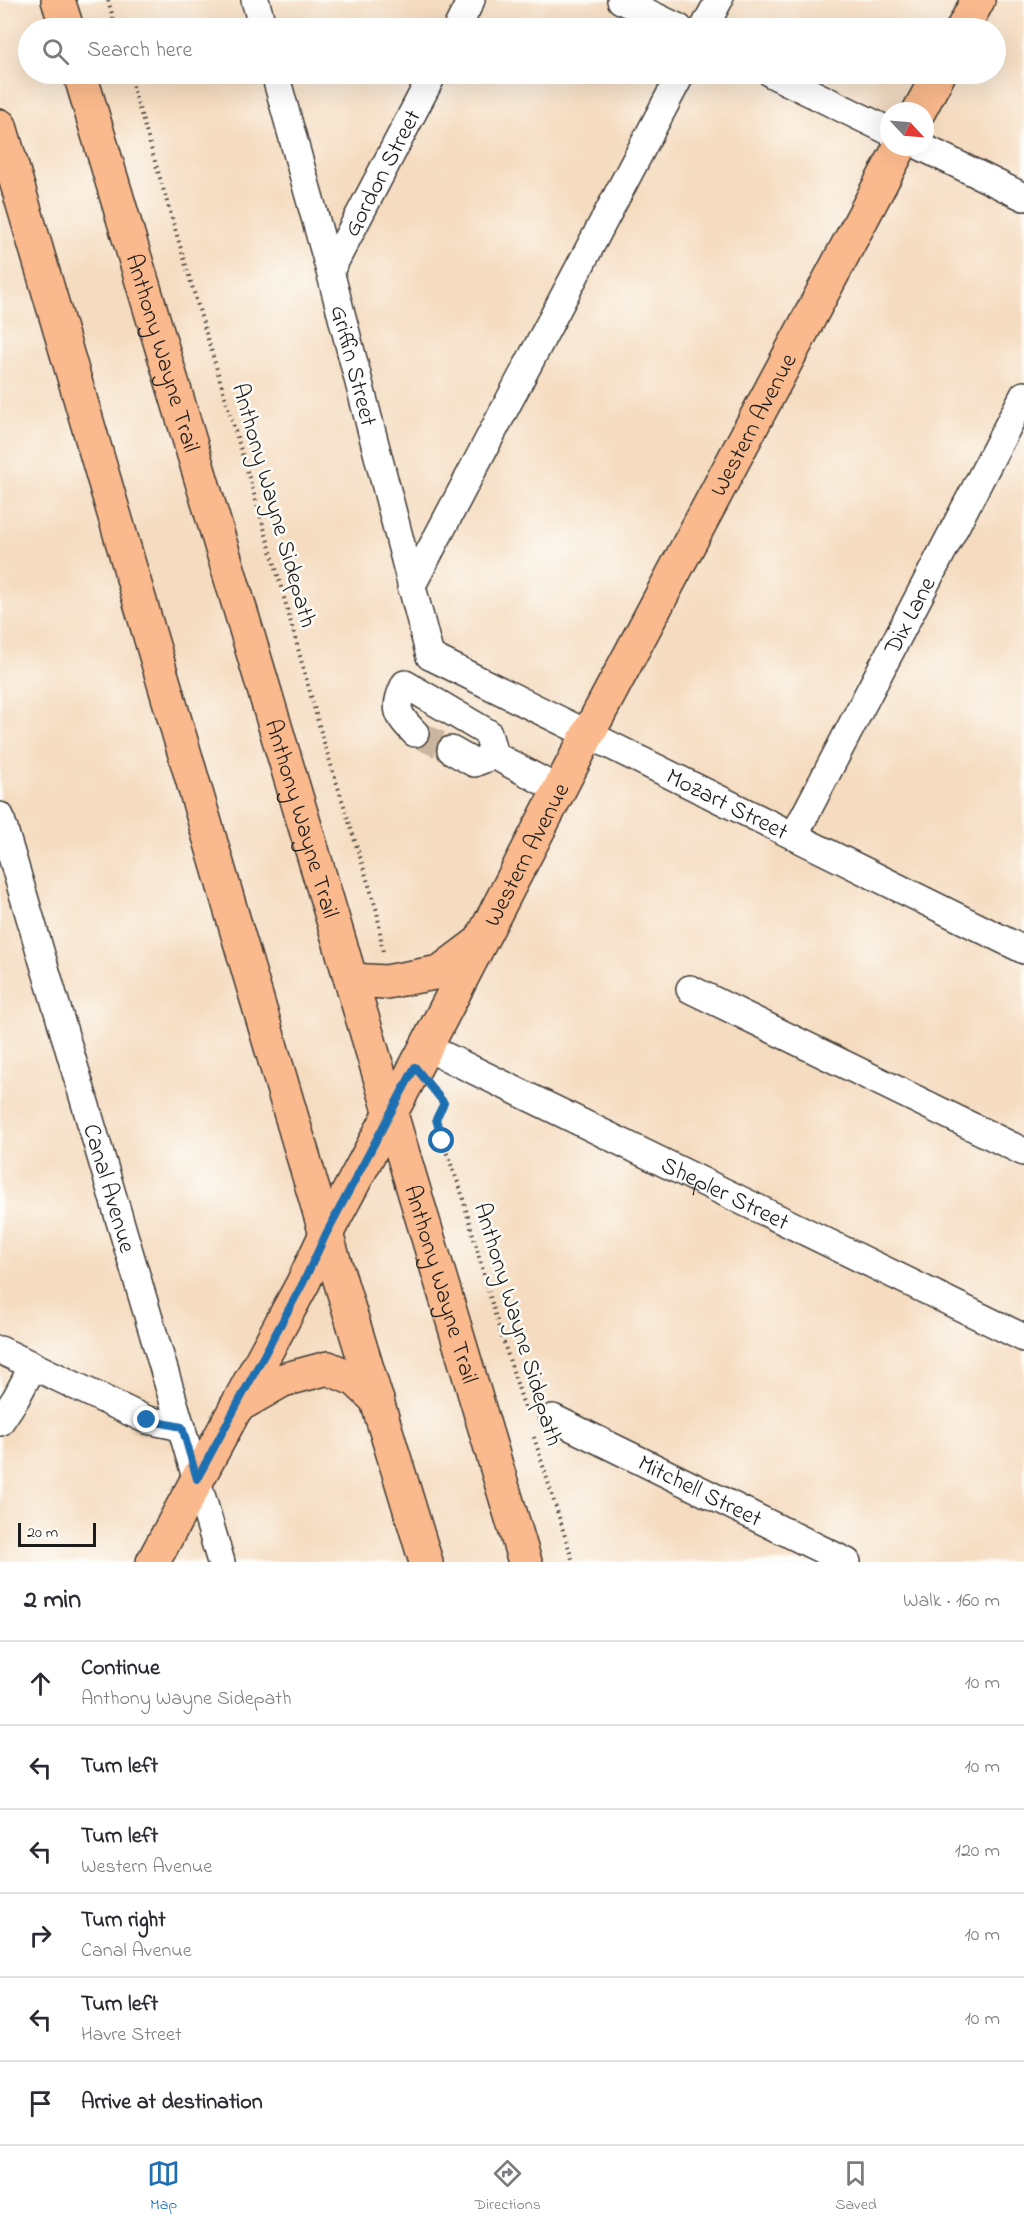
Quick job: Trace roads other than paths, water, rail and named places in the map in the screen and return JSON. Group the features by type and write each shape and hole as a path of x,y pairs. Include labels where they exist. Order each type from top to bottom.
{"main road":[{"path":"58,0 64,18"},
{"path":"968,18 978,0"},
{"name":"Anthony Wayne Trail","path":"83,84 525,1562"},
{"path":"924,102 934,84"},
{"path":"0,126 326,1234 426,1562"},
{"name":"Western Avenue","path":"153,1562 303,1283 326,1234 588,734 895,156"},
{"path":"351,980 386,982 440,972 480,942"},
{"path":"237,1407 283,1380 328,1368 356,1380 377,1400"}],"street":[{"path":"255,0 260,18"},
{"path":"462,18 471,0"},
{"path":"621,0 658,18"},
{"path":"709,18 719,0"},
{"name":"Griffin Street","path":"278,84 330,271 430,656"},
{"name":"Gordon Street","path":"330,271 428,84"},
{"path":"411,587 676,84"},
{"path":"793,84 880,127"},
{"path":"934,153 1024,197"},
{"name":"Dix Lane","path":"794,836 1024,395"},
{"path":"415,733 401,720 397,707 398,697 405,684 430,656"},
{"name":"Mozart Street","path":"430,656 1024,950"},
{"path":"405,684 488,733 494,755 559,790"},
{"path":"451,750 474,763 494,755"},
{"name":"Canal Avenue","path":"0,816 222,1562"},
{"path":"690,988 1024,1152"},
{"name":"Shepler Street","path":"420,1057 1024,1338"},
{"path":"0,1350 147,1420 182,1427"},
{"path":"0,1422 33,1366"},
{"name":"Mitchell Street","path":"538,1423 847,1562"}],"tunnel":[{"path":"415,733 451,750"}]}
